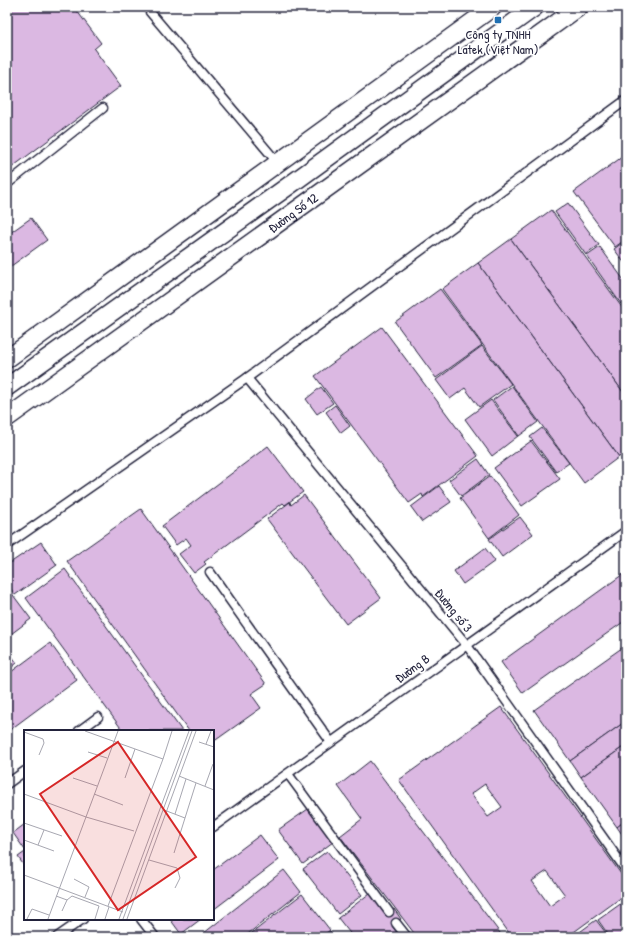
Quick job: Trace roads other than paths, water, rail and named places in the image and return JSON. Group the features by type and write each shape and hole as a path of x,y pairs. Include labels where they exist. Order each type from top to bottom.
{"street":[{"path":"7,360 277,162 493,7"},
{"name":"Đường Số 12","path":"7,387 294,182 535,7"},
{"name":"Đường Số 12","path":"7,418 579,7"}],"lane":[{"path":"150,7 150,12 277,162"},
{"path":"7,545 247,378 626,100"},
{"path":"7,184 103,108"},
{"name":"Đường số 3","path":"247,378 466,644 626,870"},
{"name":"Đường B","path":"214,826 288,774 330,741 626,531"},
{"path":"210,572 330,741"},
{"path":"80,730 98,717"},
{"path":"7,784 24,771"},
{"path":"288,774 389,912"},
{"path":"57,937 82,920"},
{"path":"142,920 155,937"},
{"path":"396,922 407,937"}],"place":[{"name":"Công ty TNHH Latek (Việt Nam)","path":"498,20"}]}
